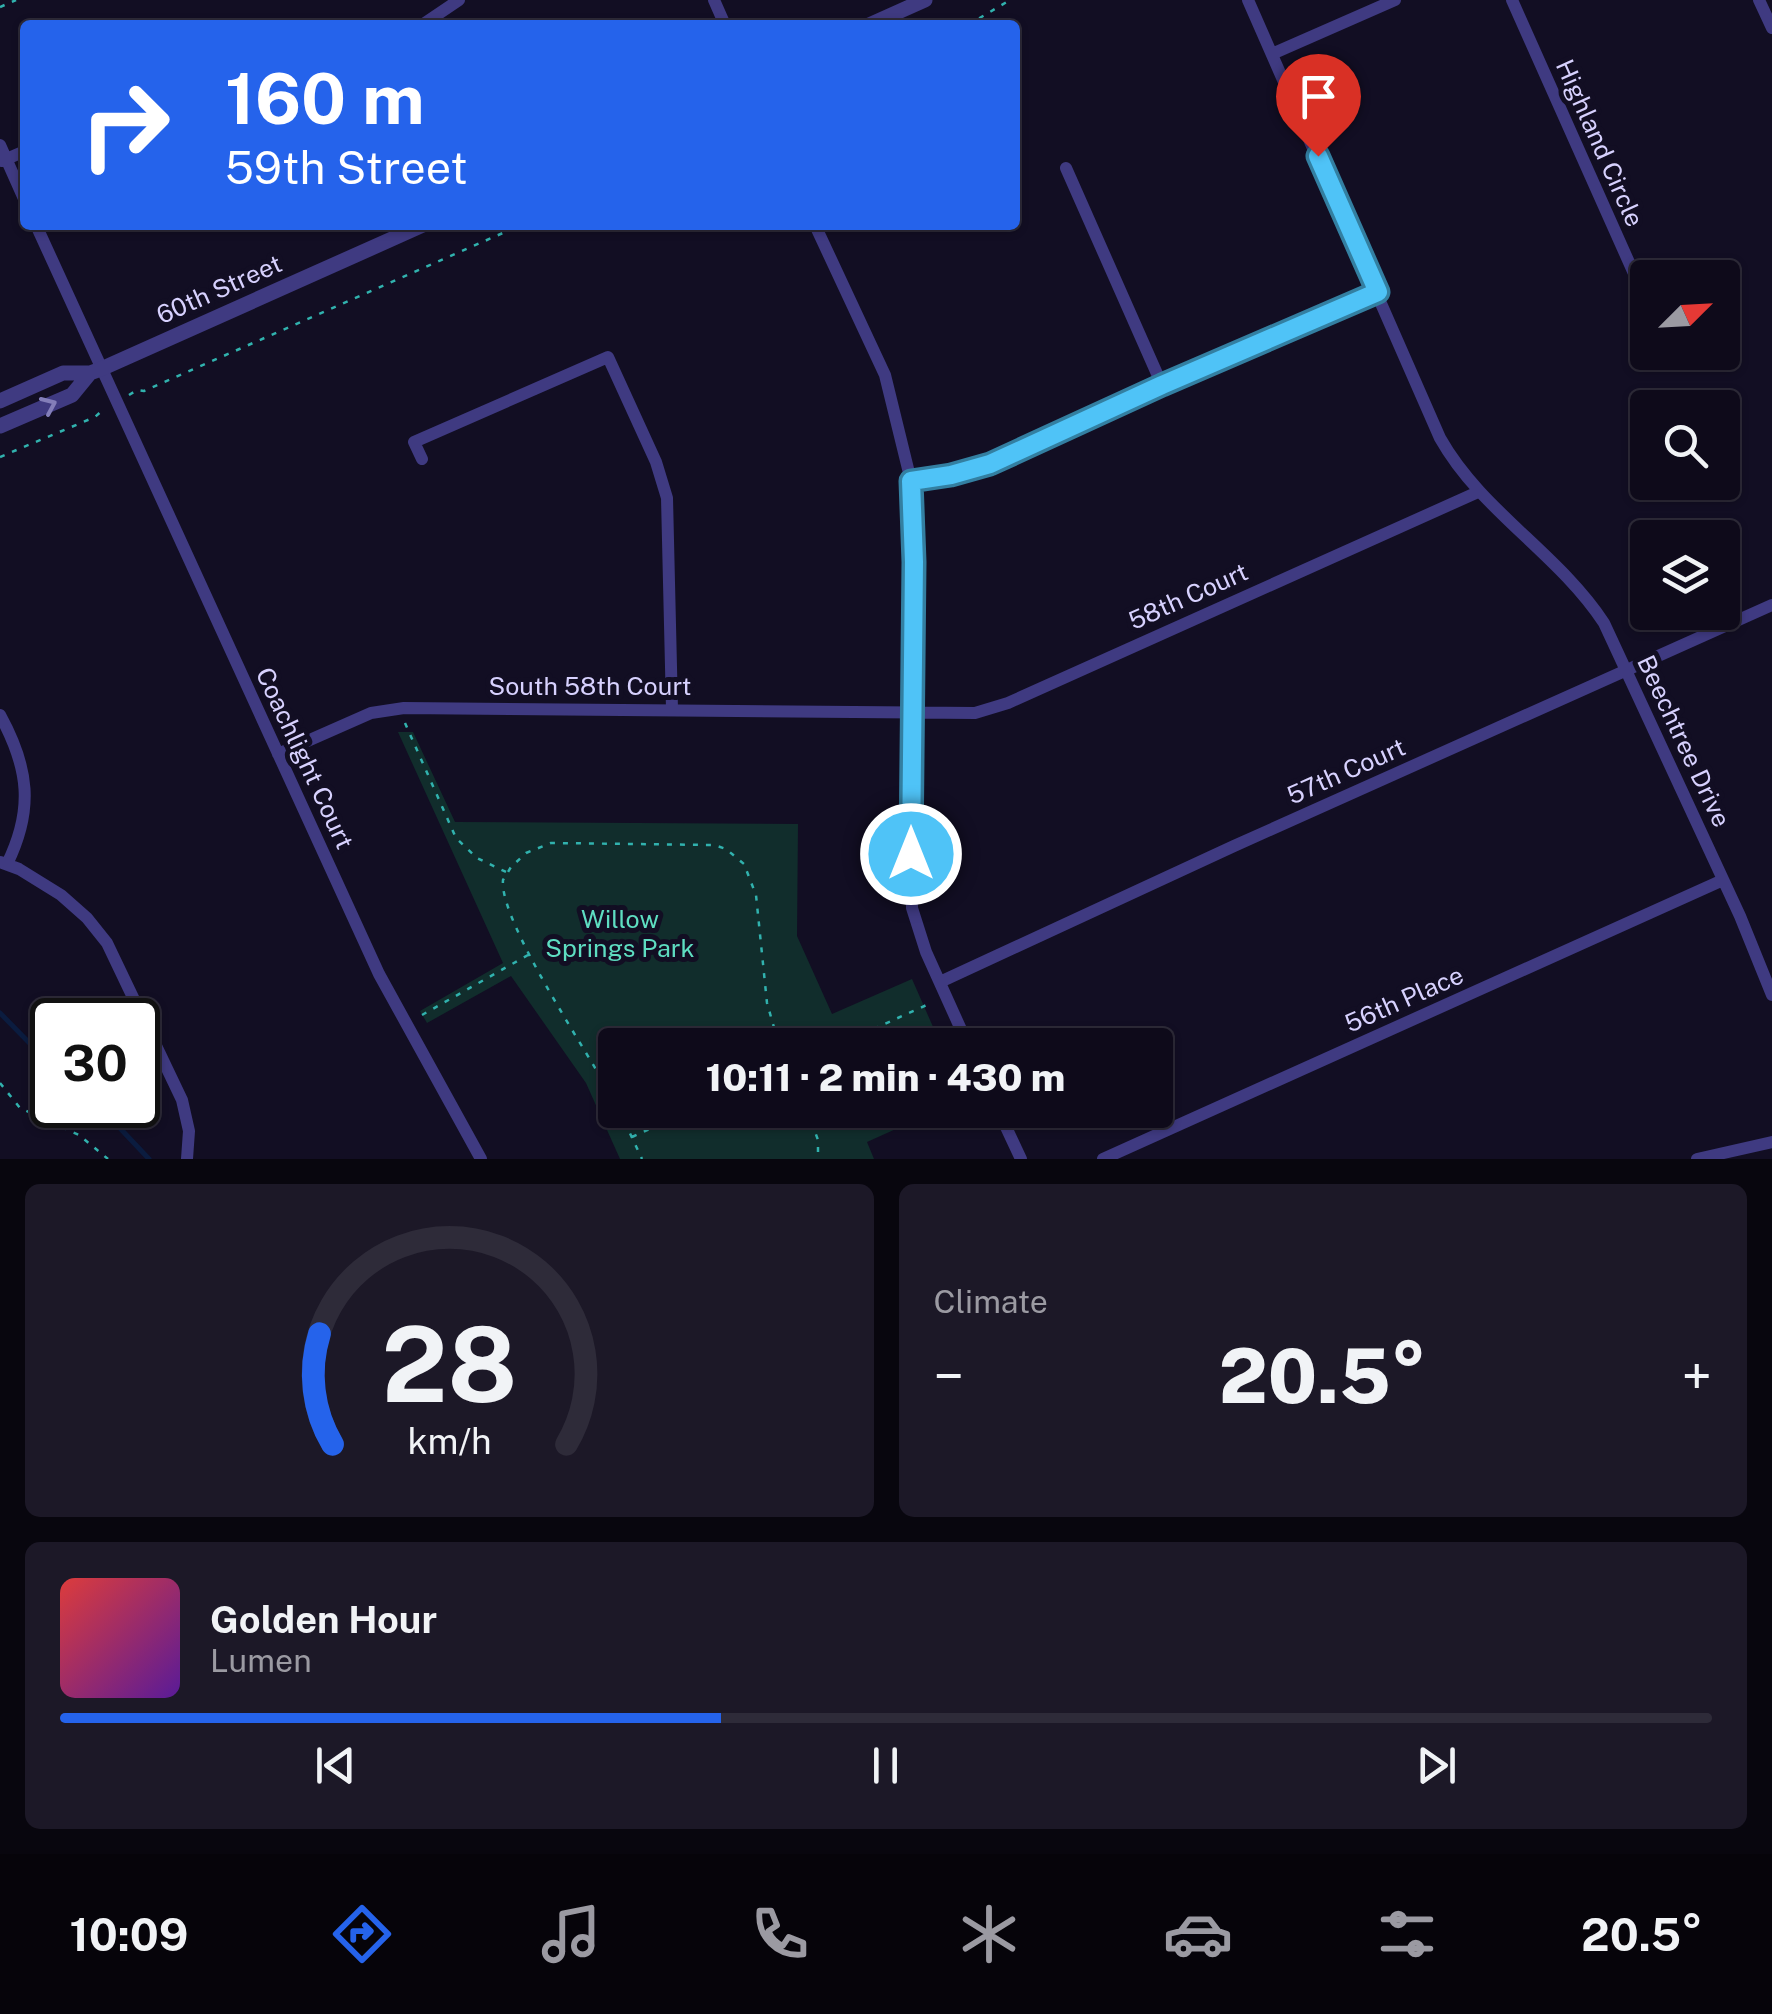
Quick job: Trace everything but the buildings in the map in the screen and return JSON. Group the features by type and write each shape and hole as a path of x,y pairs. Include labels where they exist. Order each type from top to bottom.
{"street":[{"path":"429,20 459,0"},
{"path":"881,20 925,0"},
{"name":"Beechtree Drive","path":"1248,0 1452,461 1478,492 1590,601 1627,670 1772,996"},
{"path":"1272,54 1396,0"},
{"name":"Highland Circle","path":"1512,0 1630,265"},
{"path":"1759,0 1772,28"},
{"path":"0,145 3,160 20,191"},
{"path":"1066,168 1162,385"},
{"name":"Coachlight Court","path":"38,230 96,371 397,1012 482,1159"},
{"name":"60th Street","path":"0,401 63,373 96,371 412,230"},
{"path":"817,230 885,375 911,481 912,908 918,934 960,1028"},
{"path":"911,481 990,464 1378,292"},
{"path":"422,459 414,442 608,356 656,462 666,498 672,709"},
{"name":"60th Street","path":"0,426 72,395 96,371"},
{"name":"58th Court","path":"911,714 953,715 997,707 1478,492"},
{"name":"57th Court","path":"940,982 1772,605"},
{"name":"South 58th Court","path":"278,754 370,713 404,708 911,714"},
{"path":"0,715 24,765 25,790 23,816 4,863 61,895 108,943 182,1100 189,1131 187,1159"},
{"name":"56th Place","path":"1103,1159 1723,880"},
{"path":"1006,1128 1021,1159"},
{"path":"1697,1159 1772,1142"}],"path":[{"path":"0,7 16,0"},
{"path":"975,20 1010,0"},
{"path":"138,390 144,392 511,230"},
{"path":"0,457 95,417 99,411"},
{"path":"404,708 405,727 450,828 465,849 507,873"},
{"path":"598,1072 530,954 502,887 507,873 526,853 552,843 714,844 735,854 751,878 756,895 767,1003 774,1028"},
{"path":"422,1016 530,954"},
{"path":"875,1028 946,996"},
{"path":"0,1083 20,1108 79,1135 108,1159"},
{"path":"628,1128 642,1159"},
{"path":"632,1136 650,1128"},
{"path":"814,1128 818,1159"}],"green space":[{"name":"Willow Springs Park","path":"398,732 413,732 455,822 798,824 797,936 832,1014 912,979 934,1028 598,1028 598,1110 586,1083 511,976 427,1023 420,1011 503,963"},
{"name":"Willow Springs Park","path":"606,1128 898,1128 867,1142 874,1159 620,1159"}],"waterway":[{"path":"0,1013 30,1044"},
{"path":"120,1128 149,1159"}],"route":[{"path":"911,854 911,481 990,464 1378,292 1318,156"}]}
